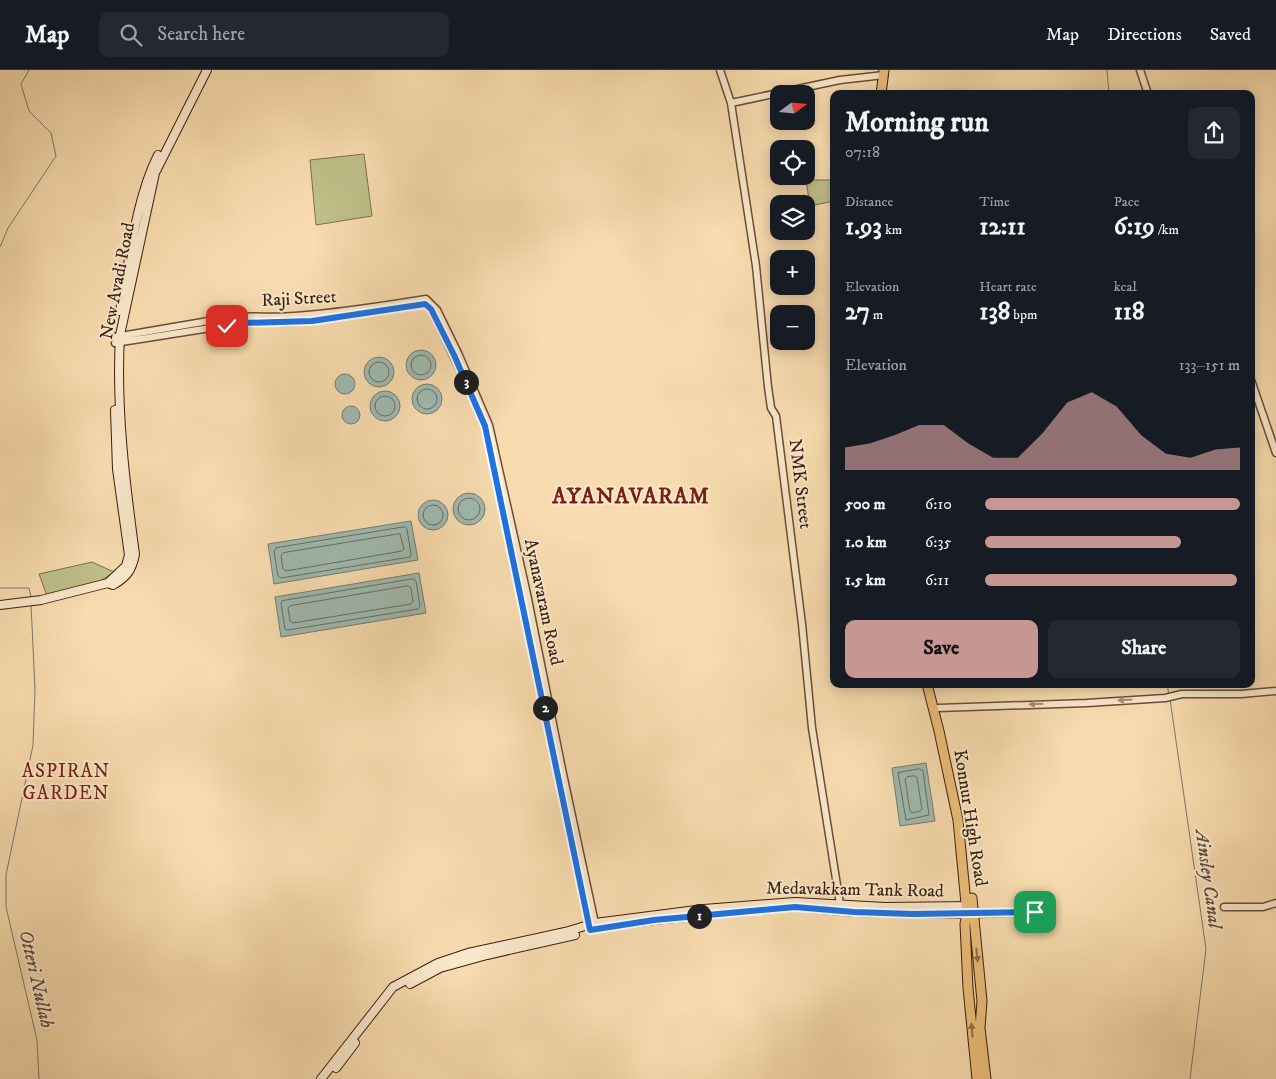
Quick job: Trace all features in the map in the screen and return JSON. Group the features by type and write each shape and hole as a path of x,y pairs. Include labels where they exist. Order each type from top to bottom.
{"main road":[{"name":"New Avadi Road","path":"0,605 38,601 108,584 126,566 129,555 118,470 117,340 137,222 151,168 202,70"},
{"name":"New Avadi Road","path":"117,340 155,173 207,70"},
{"path":"882,90 884,73"},
{"name":"Konnur High Road","path":"928,688 958,820 982,1001 980,1028 986,1079"},
{"name":"Konnur High Road","path":"933,688 959,808 970,910 965,924 968,988 977,1079"},
{"name":"Medavakkam Tank Road","path":"321,1079 393,987 448,959 639,916 765,903 840,904 894,908 970,910"},
{"name":"Medavakkam Tank Road","path":"327,1079 397,991 440,968 593,927 795,907 854,912 970,910"}],"street":[{"name":"NMK Street","path":"720,70 731,102 756,266 768,387 771,408 776,416 789,512 812,728 840,904"},
{"path":"1140,70 1147,90"},
{"path":"731,102 817,84 884,73"},
{"name":"Raji Street","path":"117,340 171,331 226,318 242,316 277,318 329,314 426,301"},
{"name":"Ayanavaram Road","path":"426,301 454,355 485,426 593,927"},
{"path":"1255,392 1276,453"},
{"path":"938,708 1276,691"},
{"path":"1224,907 1263,907 1276,903"},
{"path":"970,910 1035,912 1038,908"}],"green space":[{"path":"364,154 372,216 316,225 310,160"},
{"path":"815,180 830,180 830,202 815,205 815,195 808,195 807,185 815,185"},
{"path":"92,562 114,572 96,584 47,596 39,574"}],"water":[{"path":"421,350 432,354 436,365 432,376 421,380 410,376 406,365 410,354"},
{"path":"379,357 390,361 394,372 390,383 379,387 368,383 364,372 368,361"},
{"path":"345,374 352,377 355,384 352,391 345,394 338,391 335,384 338,377"},
{"path":"427,384 438,388 442,399 438,410 427,414 416,410 412,399 416,388"},
{"path":"385,391 396,395 400,406 396,417 385,421 374,417 370,406 374,395"},
{"path":"347,406 355,406 360,411 358,422 347,424 342,419 342,411"},
{"path":"469,493 475,494 480,498 484,503 484,515 480,520 475,524 469,525 463,524 458,520 454,515 453,509 454,503 458,498 463,494"},
{"path":"433,500 444,504 448,515 444,526 433,530 422,526 418,515 422,504"},
{"path":"411,521 418,560 274,584 268,544"},
{"path":"419,573 426,613 281,637 275,597"},
{"path":"926,763 935,821 900,826 892,768"}],"waterway":[{"name":"Otteri Nullah","path":"0,247 8,228 56,156 51,133 29,111 21,84 29,70"},
{"name":"Ainsley Canal","path":"1107,70 1109,90"},
{"name":"Otteri Nullah","path":"0,588 29,588 31,597"},
{"name":"Otteri Nullah","path":"31,604 35,689 33,745 6,875 6,907 37,1040 39,1079"},
{"name":"Ainsley Canal","path":"1168,688 1169,695"},
{"name":"Ainsley Canal","path":"1170,699 1206,949 1190,1079"}],"district":[{"name":"AYANAVARAM","path":"631,496"},
{"name":"ASPIRAN GARDEN","path":"66,782"}],"route":[{"path":"227,326 242,323 312,321 425,304 431,309 454,355 485,426 590,930 654,920 795,907 913,914 1035,912"}]}
